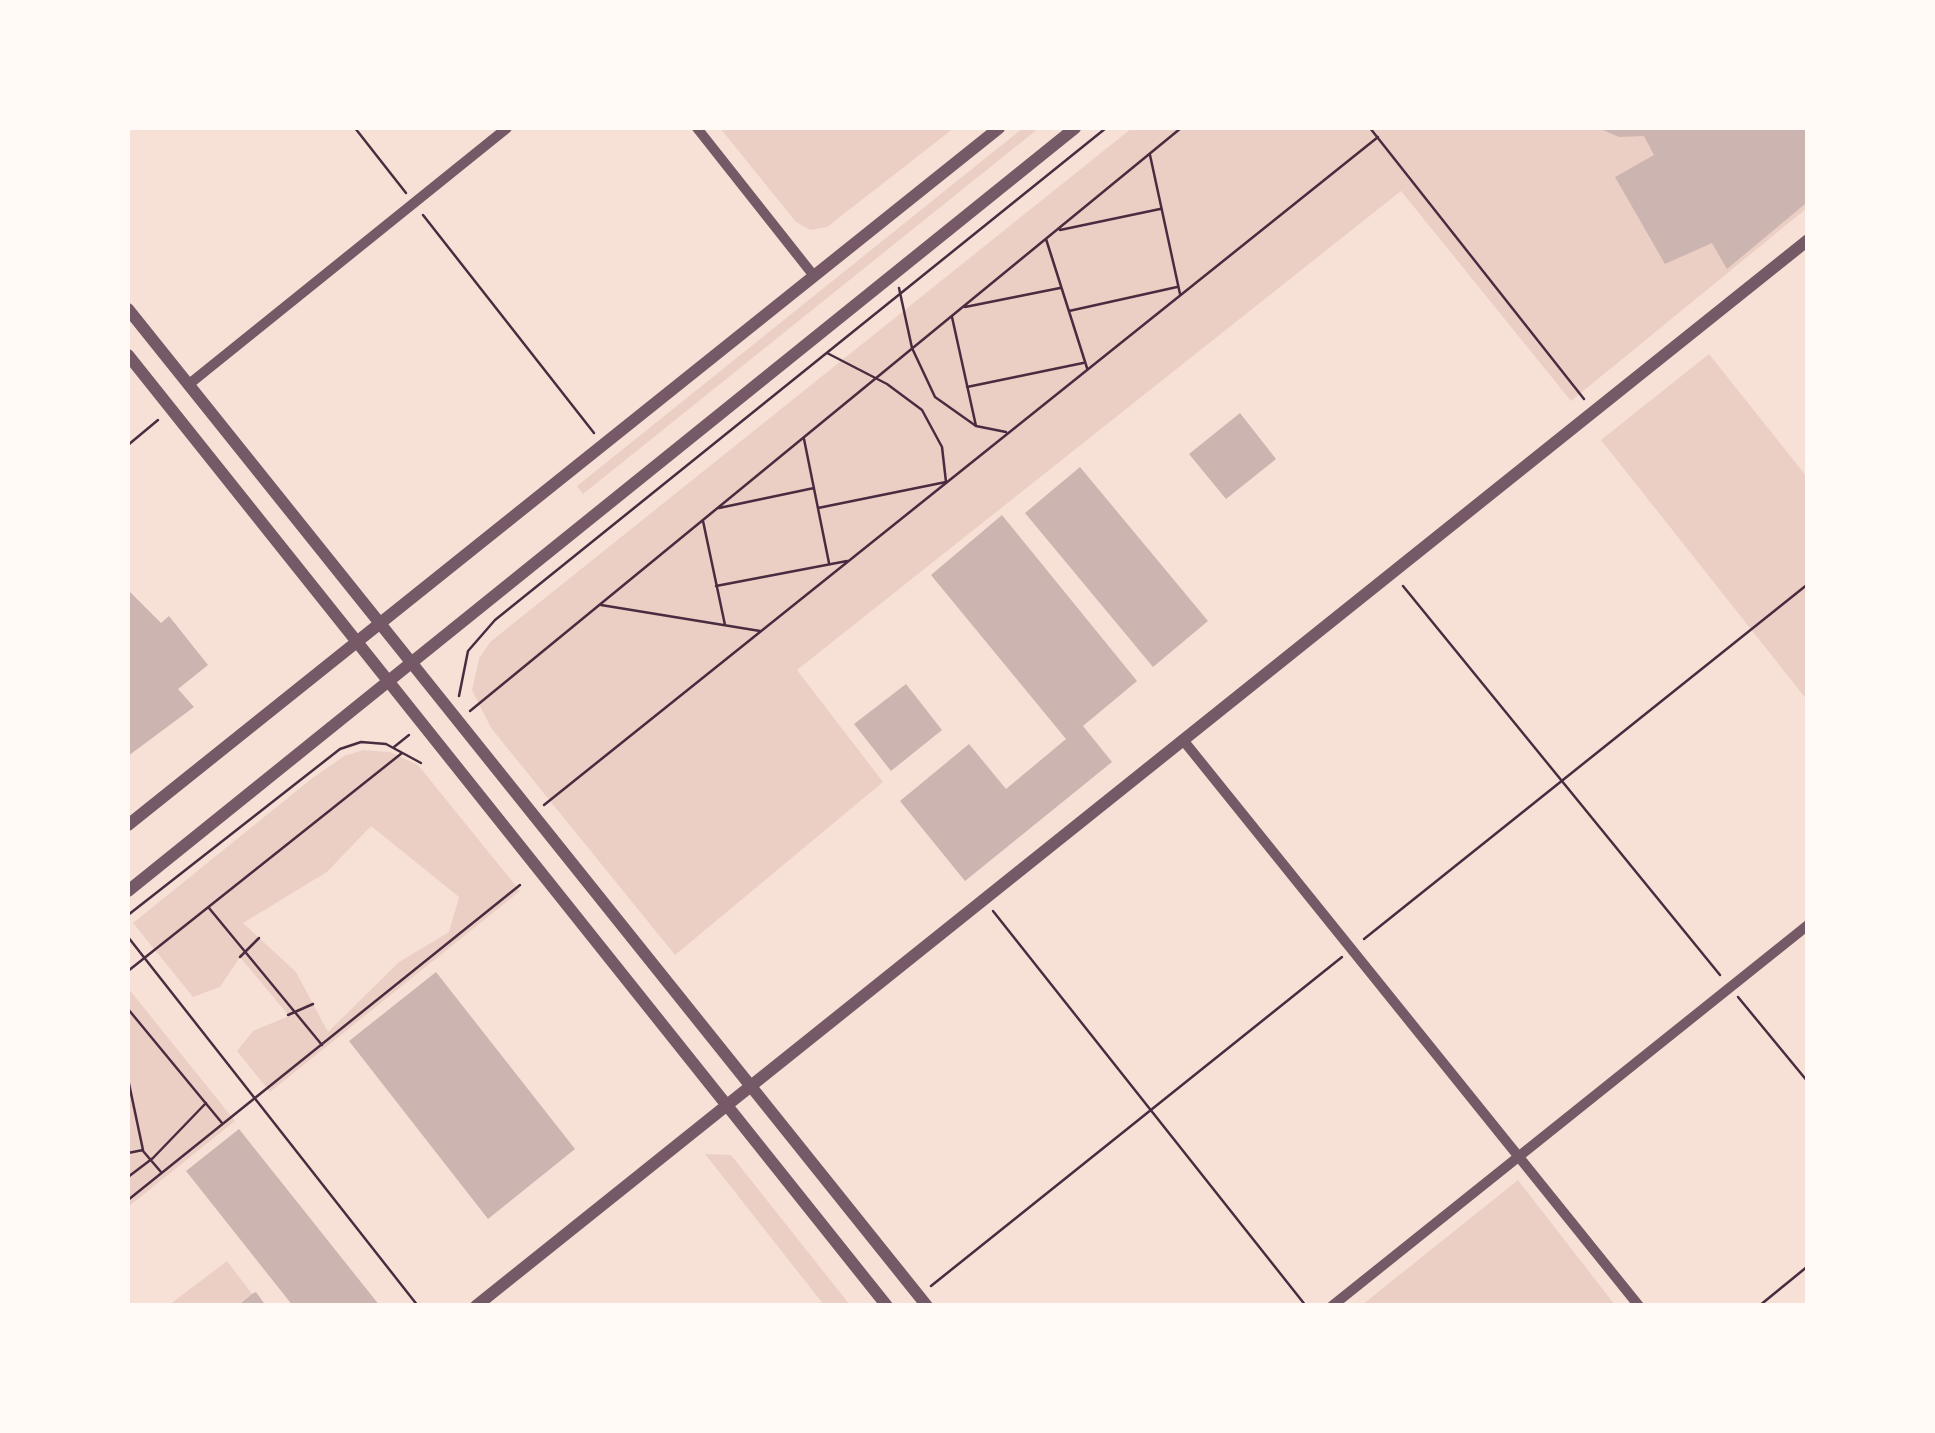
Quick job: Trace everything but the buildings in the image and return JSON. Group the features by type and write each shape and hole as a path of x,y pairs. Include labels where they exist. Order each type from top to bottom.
{"street":[{"path":"188,385 507,128"},
{"path":"696,128 814,276"},
{"path":"128,826 999,128"},
{"path":"128,891 1074,128"},
{"path":"476,1306 1808,240"},
{"path":"128,309 927,1306"},
{"path":"128,355 887,1306"},
{"path":"1184,740 1639,1306"},
{"path":"1332,1306 1808,925"}],"path":[{"path":"356,128 603,445"},
{"path":"461,694 468,651 495,620 1106,128"},
{"path":"469,712 1181,128"},
{"path":"1370,128 1594,412"},
{"path":"542,808 1378,137"},
{"path":"1150,153 1180,296"},
{"path":"1055,231 1162,209"},
{"path":"1046,238 1088,369"},
{"path":"896,272 912,348 935,397 976,426 1009,432"},
{"path":"1069,311 1178,287"},
{"path":"961,308 1062,288"},
{"path":"952,316 976,426"},
{"path":"801,348 827,353 877,378 928,418 942,447 946,482"},
{"path":"967,387 1086,363"},
{"path":"128,445 158,420"},
{"path":"804,437 829,562"},
{"path":"818,508 946,482"},
{"path":"718,508 814,488"},
{"path":"703,520 724,625"},
{"path":"716,586 848,560"},
{"path":"1393,573 1808,1082"},
{"path":"600,604 760,631"},
{"path":"128,915 340,749 361,742 386,744 420,762"},
{"path":"128,972 402,753"},
{"path":"128,1200 520,885"},
{"path":"984,900 1306,1306"},
{"path":"208,907 322,1046"},
{"path":"128,938 418,1306"},
{"path":"240,957 259,938"},
{"path":"288,1015 312,1004"},
{"path":"128,1009 222,1123"},
{"path":"128,1079 142,1150 161,1172"},
{"path":"128,1177 206,1104"},
{"path":"128,1153 142,1150"},
{"path":"1759,1306 1808,1266"}],"shaded area":[{"path":"720,128 954,128 827,227 810,230 796,222"},
{"path":"1023,128 1039,128 583,494 577,486"},
{"path":"1132,128 1807,128 1807,208 1571,401 1401,191 797,670 883,782 675,955 491,728 472,690 479,659 490,642"},
{"path":"1709,354 1807,477 1807,700 1601,440"},
{"path":"363,750 390,752 418,765 520,891 270,1092 237,1051 253,1031 289,1016 240,957 220,987 193,997 133,923 344,756","holes":["371,826 459,897 449,932 399,962 328,1032 296,972 243,923 327,872"]},
{"path":"128,988 235,1121 128,1207"},
{"path":"705,1154 731,1155 850,1305 824,1305"},
{"path":"1518,1180 1615,1305 1362,1305"},
{"path":"227,1261 252,1294 237,1305 169,1305"}]}
